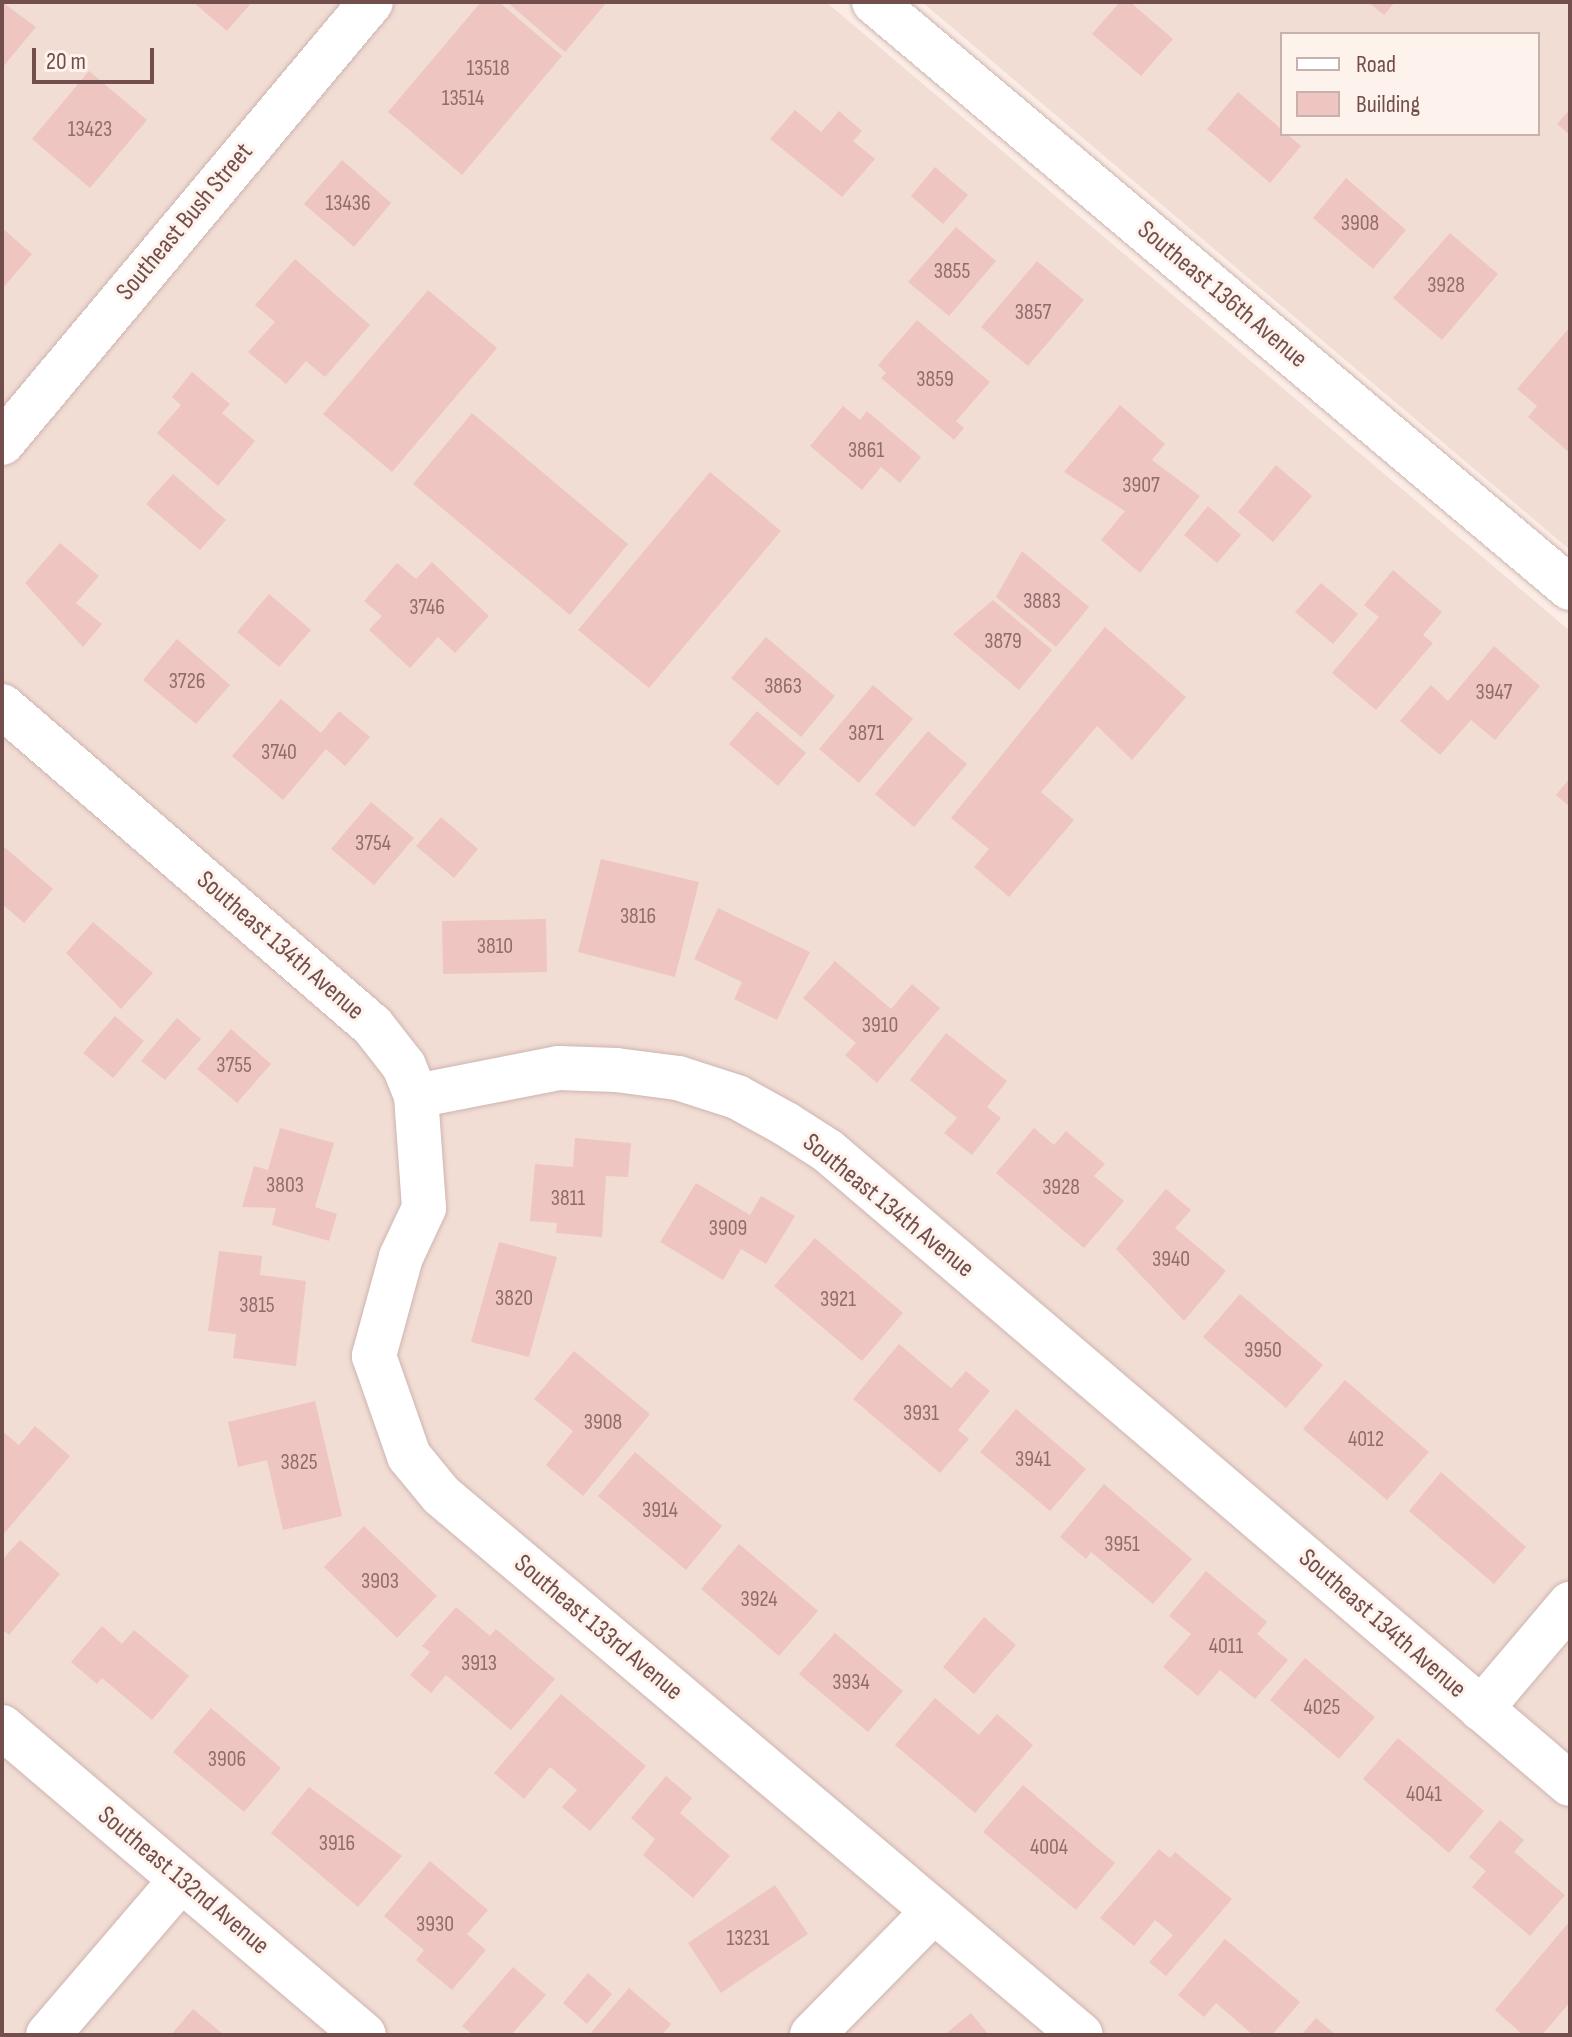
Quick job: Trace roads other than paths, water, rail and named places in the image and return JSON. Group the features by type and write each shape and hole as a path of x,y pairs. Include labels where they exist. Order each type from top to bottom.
{"street":[{"name":"Southeast Bush Street","path":"2,443 371,2"},
{"name":"Southeast 136th Avenue","path":"874,2 1570,588"},
{"name":"Southeast 134th Avenue","path":"2,706 372,1025 404,1066 416,1096 559,1068 616,1070 693,1082 786,1124 828,1151 1570,1784"},
{"name":"Southeast 133rd Avenue","path":"416,1096 424,1208 401,1257 374,1356 409,1456 441,1495 1081,2035"},
{"path":"1481,1709 1570,1604"},
{"name":"Southeast 132nd Avenue","path":"2,1727 364,2035"},
{"path":"48,2035 181,1880"},
{"path":"812,2035 934,1911"}]}
